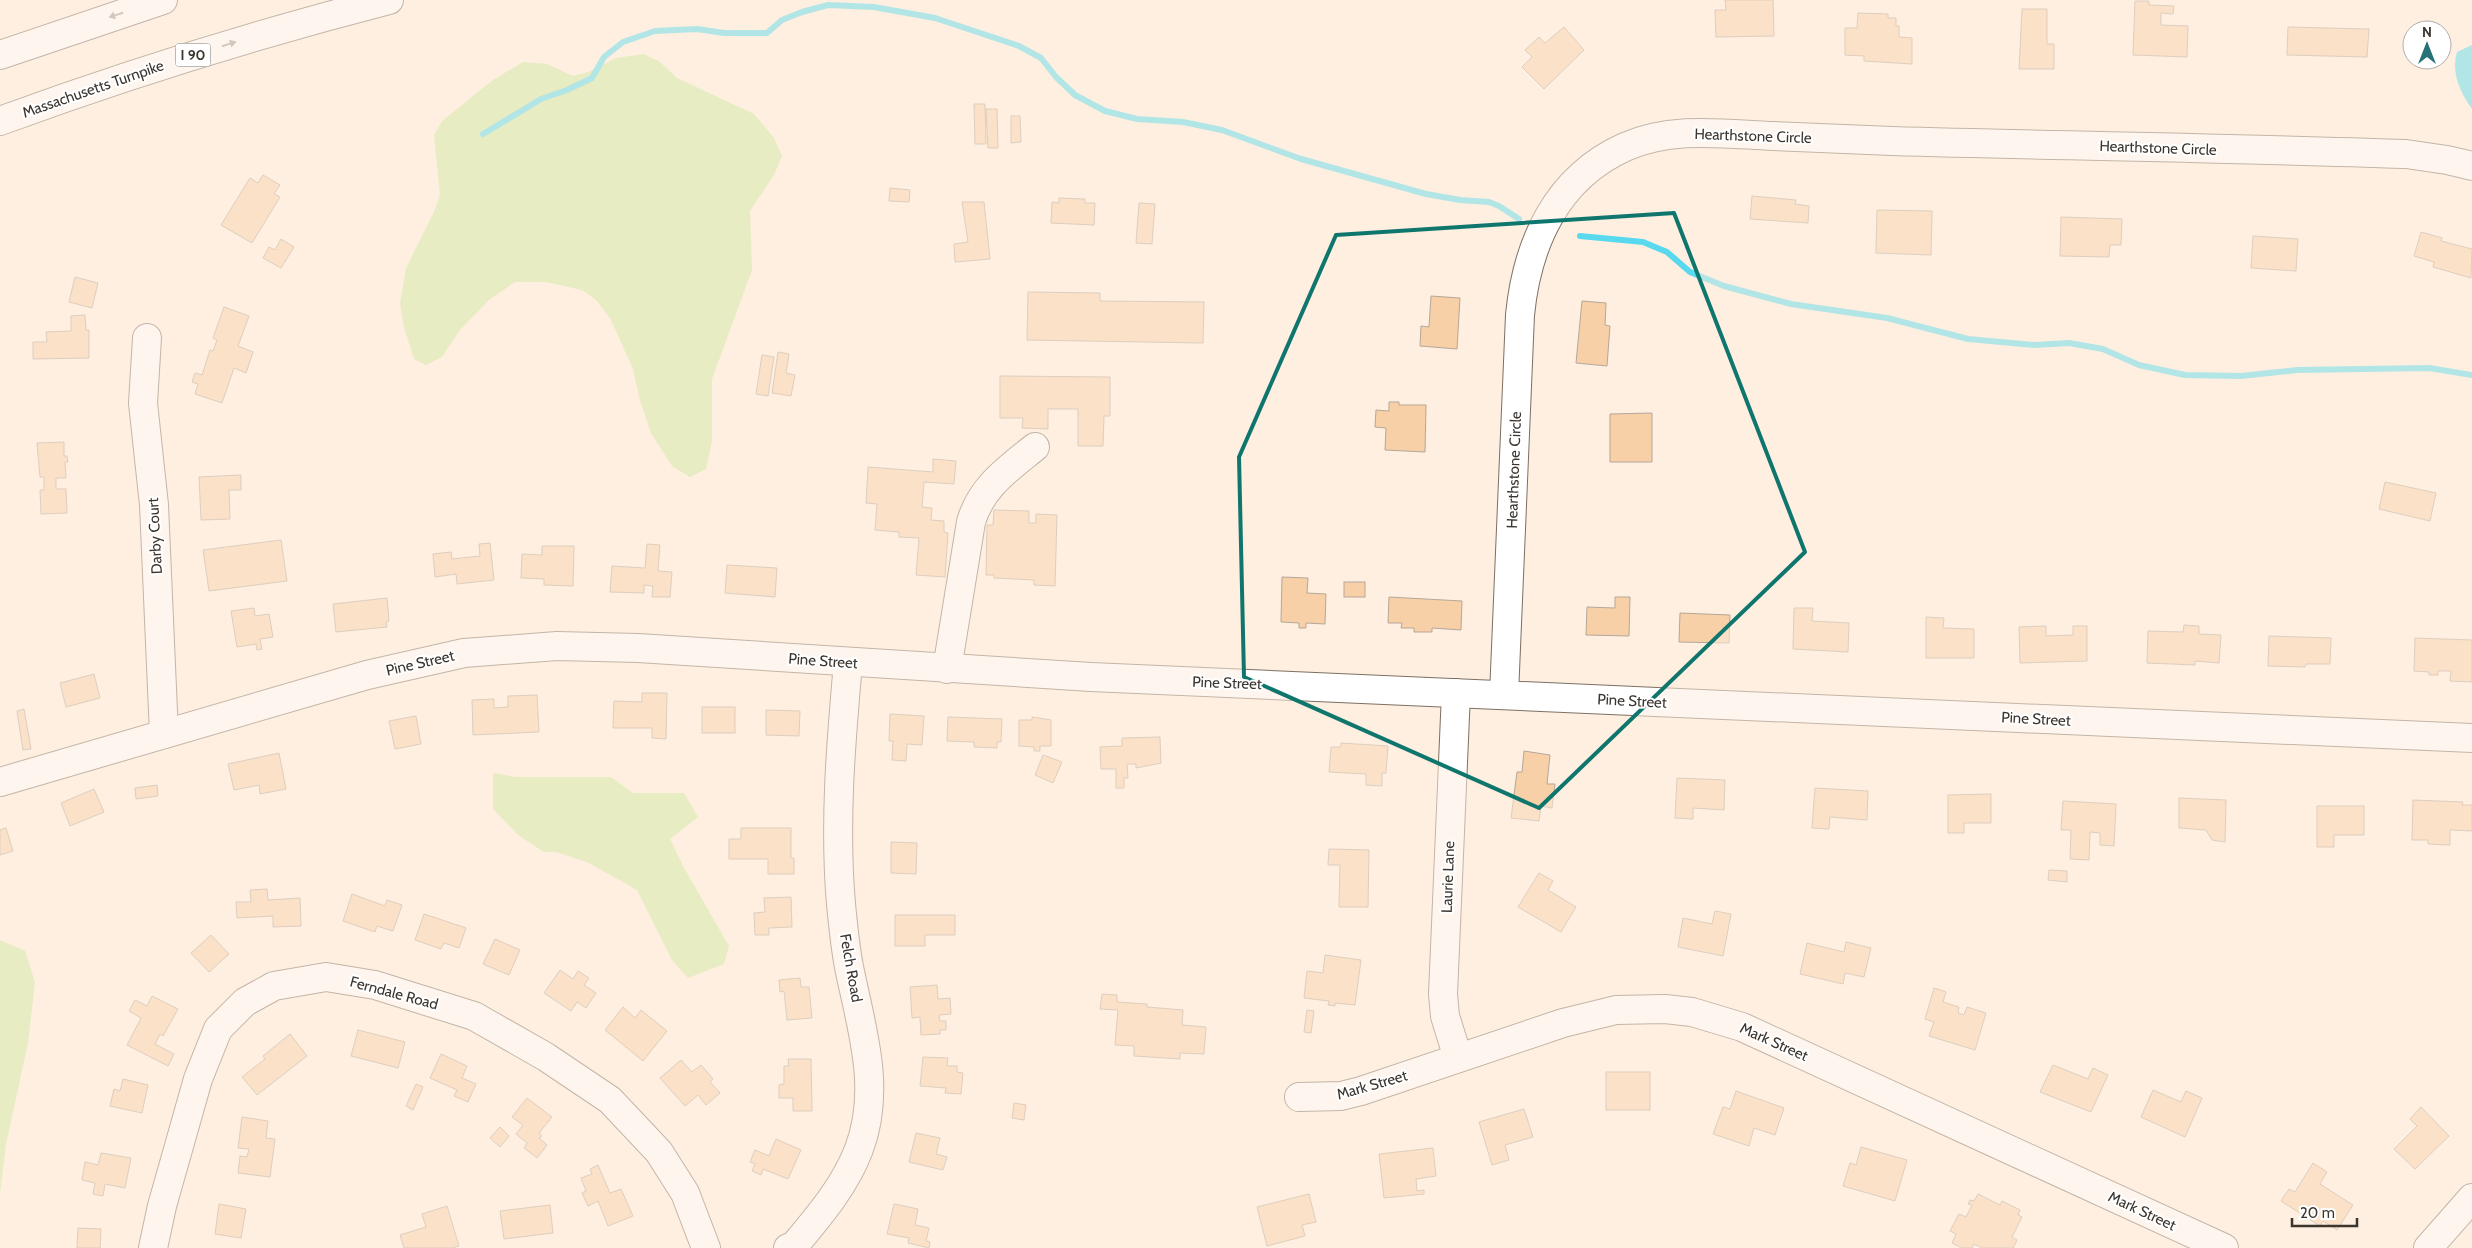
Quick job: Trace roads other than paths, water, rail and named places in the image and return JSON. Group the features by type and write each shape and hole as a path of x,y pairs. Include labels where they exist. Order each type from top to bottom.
{"main road":[{"path":"0,55 163,0"},
{"name":"Massachusetts Turnpike","path":"0,121 192,55 268,32 389,0"},
{"name":"Hearthstone Circle","path":"1504,695 1520,315 1524,285 1538,238 1559,199 1578,178 1614,152 1655,137 1704,133 1958,143 2406,154 2433,157 2472,166"},
{"name":"Darby Court","path":"147,338 143,403 154,505 164,734"},
{"path":"946,670 971,522 976,506 995,481 1035,447"},
{"name":"Pine Street","path":"0,782 367,675 464,653 582,646 848,662 946,670 2472,738"},
{"name":"Felch Road","path":"793,1247 832,1199 859,1149 870,1098 867,1048 849,966 840,893 838,844 840,756 848,662"},
{"name":"Laurie Lane","path":"1456,693 1443,994 1445,1016 1458,1058"},
{"name":"Ferndale Road","path":"153,1248 162,1206 198,1080 218,1029 245,1002 274,986 326,977 375,985 474,1016 546,1057 610,1100 659,1152 685,1193 706,1248"},
{"name":"Mark Street","path":"1299,1097 1341,1096 1590,1015 1640,1008 1692,1012 1742,1027 2224,1248"},
{"path":"2428,1248 2472,1198"}],"water":[{"path":"2472,45 2472,109 2460,89 2456,75 2455,60 2457,52"}],"waterway":[{"path":"483,134 541,99 567,90 592,78 604,57 623,42 655,31 697,29 724,33 767,33 782,20 828,5 874,7 935,18 1019,46 1041,58 1056,77 1075,95 1105,111 1137,119 1183,122 1222,130 1301,159 1426,194 1460,200 1489,202 1519,219"},
{"path":"1580,236 1643,242 1667,252 1690,272 1724,286 1791,304 1887,318 1968,339 2035,345 2069,343 2103,349 2139,365 2185,375 2241,376 2297,370 2429,368 2472,375"}]}
